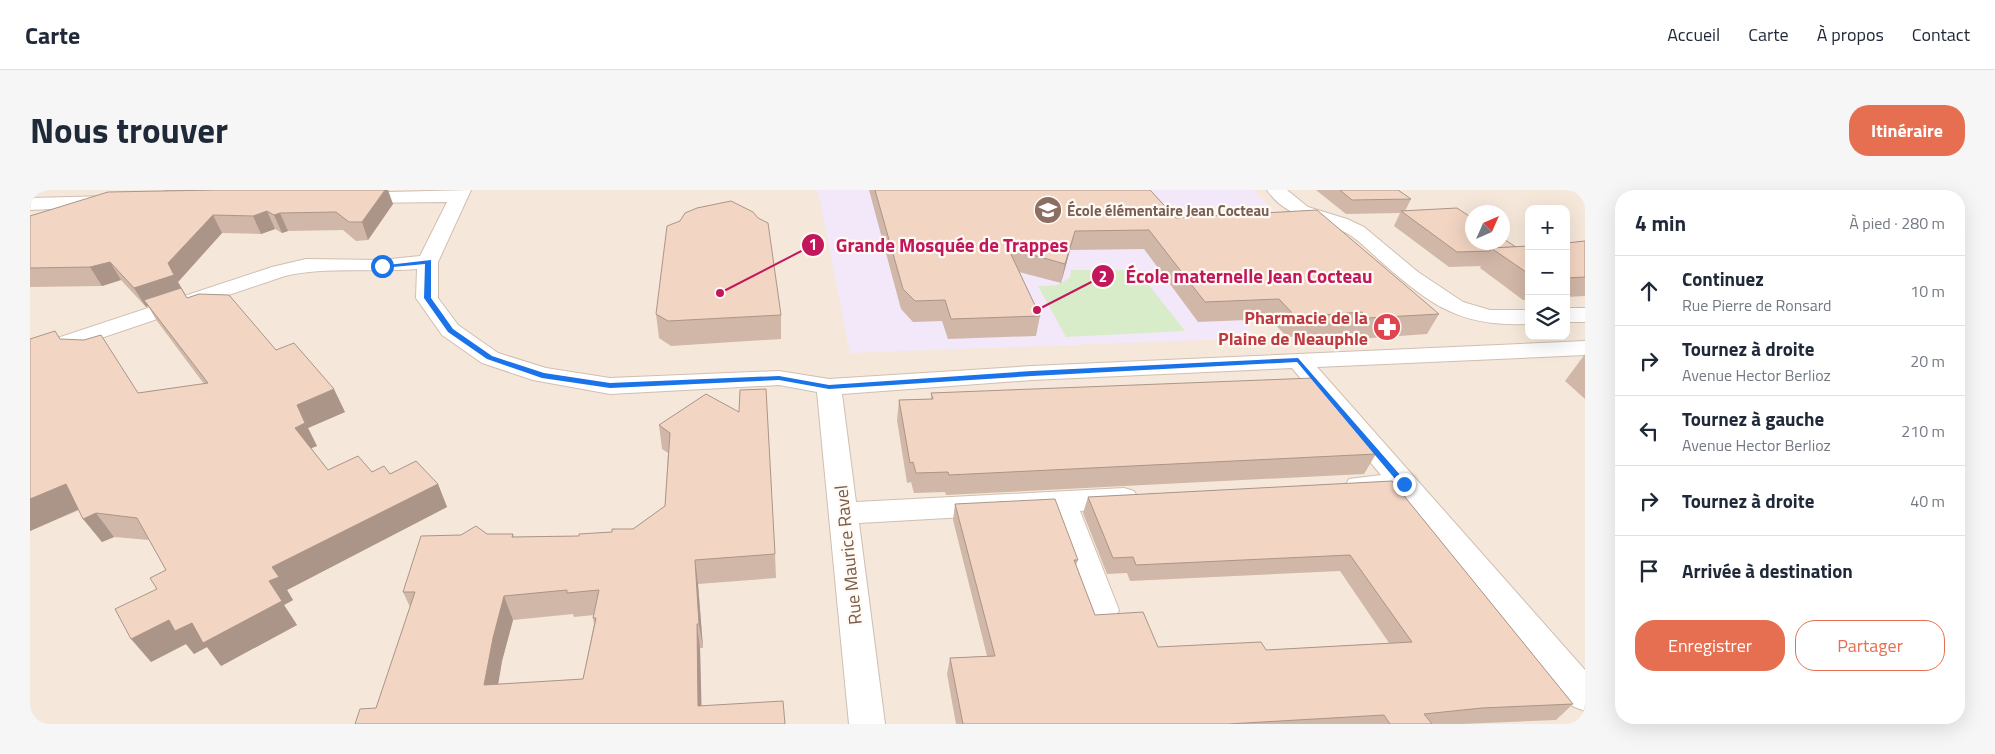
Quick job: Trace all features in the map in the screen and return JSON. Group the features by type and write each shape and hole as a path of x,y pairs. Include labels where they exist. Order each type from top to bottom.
{"street":[{"path":"34,204 56,190"},
{"path":"1276,190 1301,211 1340,223 1356,232 1448,304 1468,312 1488,316 1525,317"},
{"path":"331,197 460,193 428,262 427,298 450,330 490,358 542,375 610,386 779,378 829,387 1032,373 1585,348"},
{"path":"34,204 127,201"},
{"path":"30,354 279,271 306,265 382,266 428,262"},
{"path":"1468,312 1473,321 1510,350"},
{"path":"1570,315 1585,315"},
{"path":"1298,360 1585,695"},
{"name":"Rue Maurice Ravel","path":"829,387 867,724"},
{"path":"1329,487 1404,484"},
{"path":"843,513 1152,497"},
{"path":"1062,501 1103,610"}],"shaded area":[{"path":"30,190 1585,190 1585,724 30,724"},
{"path":"818,190 1253,190 1294,230 1171,238 1257,338 850,353"}],"green space":[{"path":"1071,270 1137,270 1185,331 1066,337 1038,286 1057,285 1070,278"}],"building":[{"path":"385,190 362,222 349,222 336,212 280,213 274,215 267,211 253,216 213,215 168,263 174,275 134,288 110,262 90,267 30,268 30,216 108,192"},
{"path":"875,190 1150,190 1176,218 1317,210 1439,314 1368,318 1362,312 1296,317 1279,299 1205,302 1149,230 1075,231 1065,264 1008,248 1040,316 951,319 945,300 915,301 903,289"},
{"path":"1340,190 1398,190 1411,199 1352,200"},
{"path":"731,201 753,212 758,218 768,223 781,315 668,321 656,314 667,226 680,221 685,213 697,208"},
{"path":"1457,208 1465,213 1465,250 1490,251 1457,252 1401,211"},
{"path":"1585,241 1585,277 1570,278 1570,243"},
{"path":"1525,246 1525,271 1494,250 1510,250 1510,247"},
{"path":"181,288 187,298 199,294 229,295 276,350 294,343 334,389 297,405 305,423 295,428 328,470 358,456 372,472 384,466 390,474 416,461 438,484 272,567 279,577 269,581 282,601 203,643 192,623 175,631 169,620 131,639 115,609 157,589 150,578 166,570 137,518 96,513 83,519 66,484 30,499 30,339 55,331 60,339 84,340 101,335 138,393 208,383 144,300"},
{"path":"1314,378 1376,454 949,475 948,472 916,473 913,462 910,463 899,400 933,399 931,393"},
{"path":"766,389 775,554 695,560 699,624 697,624 698,706 783,701 785,724 355,724 360,709 376,708 415,592 403,592 421,536 461,535 476,526 487,534 513,534 512,537 579,536 579,534 612,532 612,529 633,529 665,506 670,433 659,425 706,394 739,412 740,390","holes":["567,590 567,593 599,590 593,618 596,618 583,679 484,685 493,638 504,596"]},
{"path":"1392,481 1573,704 1482,708 1424,714 1432,724 1390,724 1384,715 1228,724 963,724 950,658 995,656 955,504 1055,499 1078,560 1074,560 1095,615 1143,612 1158,647 1261,642 1266,650 1412,642 1350,555 1136,565 1133,557 1113,558 1088,497"}],"place":[{"name":"École élémentaire Jean Cocteau","path":"1048,210"},
{"name":"Grande Mosquée de Trappes","path":"720,293"},
{"name":"École maternelle Jean Cocteau","path":"1037,310"},
{"name":"Pharmacie de la Plaine de Neauphle","path":"1387,327"}],"route":[{"path":"382,266 428,262 427,298 450,330 490,358 542,375 610,386 779,378 829,387 1032,373 1298,360 1404,484"}]}
